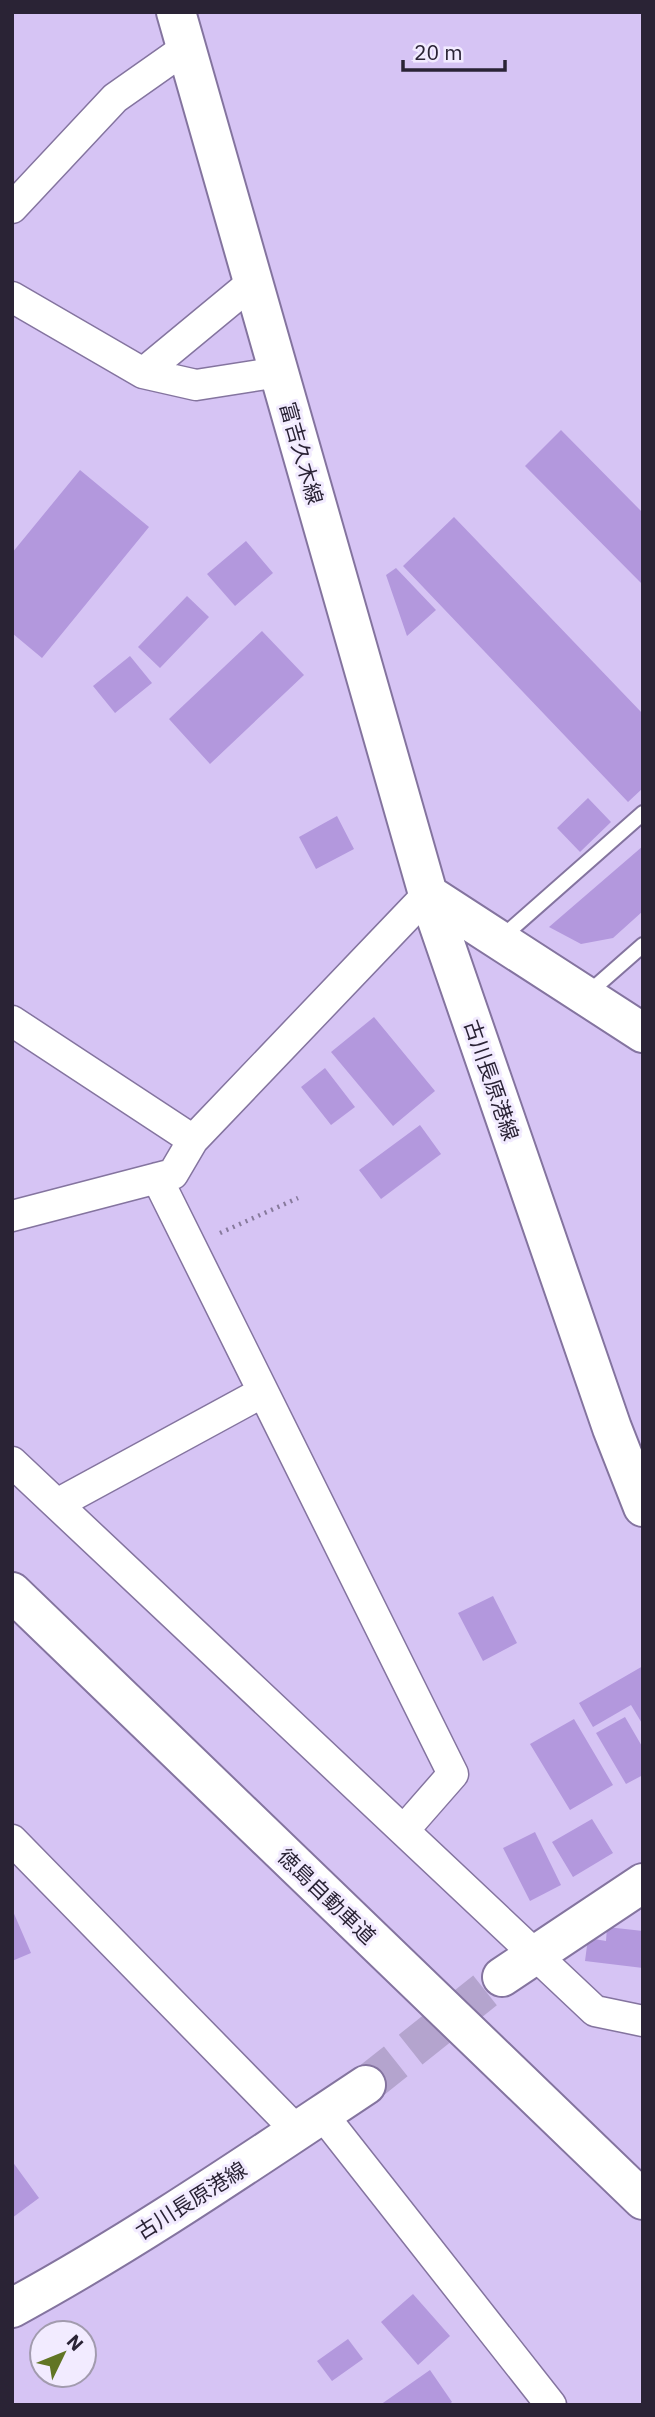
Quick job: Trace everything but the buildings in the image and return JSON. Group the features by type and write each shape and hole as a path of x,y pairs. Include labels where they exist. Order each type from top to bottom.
{"main road":[{"name":"富吉久木線","path":"181,30 428,894"},
{"path":"428,894 643,1033"},
{"name":"古川長原港線","path":"428,894 611,1428 643,1507"},
{"name":"徳島自動車道","path":"12,1592 643,2200"},
{"path":"502,1977 535,1952 643,1883"},
{"name":"古川長原港線","path":"12,2308 68,2278 366,2085"}],"street":[{"path":"12,208 181,30"},
{"path":"143,373 253,282"},
{"path":"12,297 143,373 196,385 279,372"},
{"path":"12,1216 173,1174 193,1140 428,894"},
{"path":"12,1021 193,1140"},
{"path":"157,1178 453,1774 404,1830"},
{"path":"57,1504 263,1392"},
{"path":"12,1462 595,2011 643,2021"},
{"path":"12,1840 310,2123 551,2405"}],"lane":[{"path":"499,940 643,813"},
{"path":"585,996 643,945"}],"path":[{"path":"191,1246 298,1198"}],"tunnel":[{"path":"366,2085 502,1977"}]}
